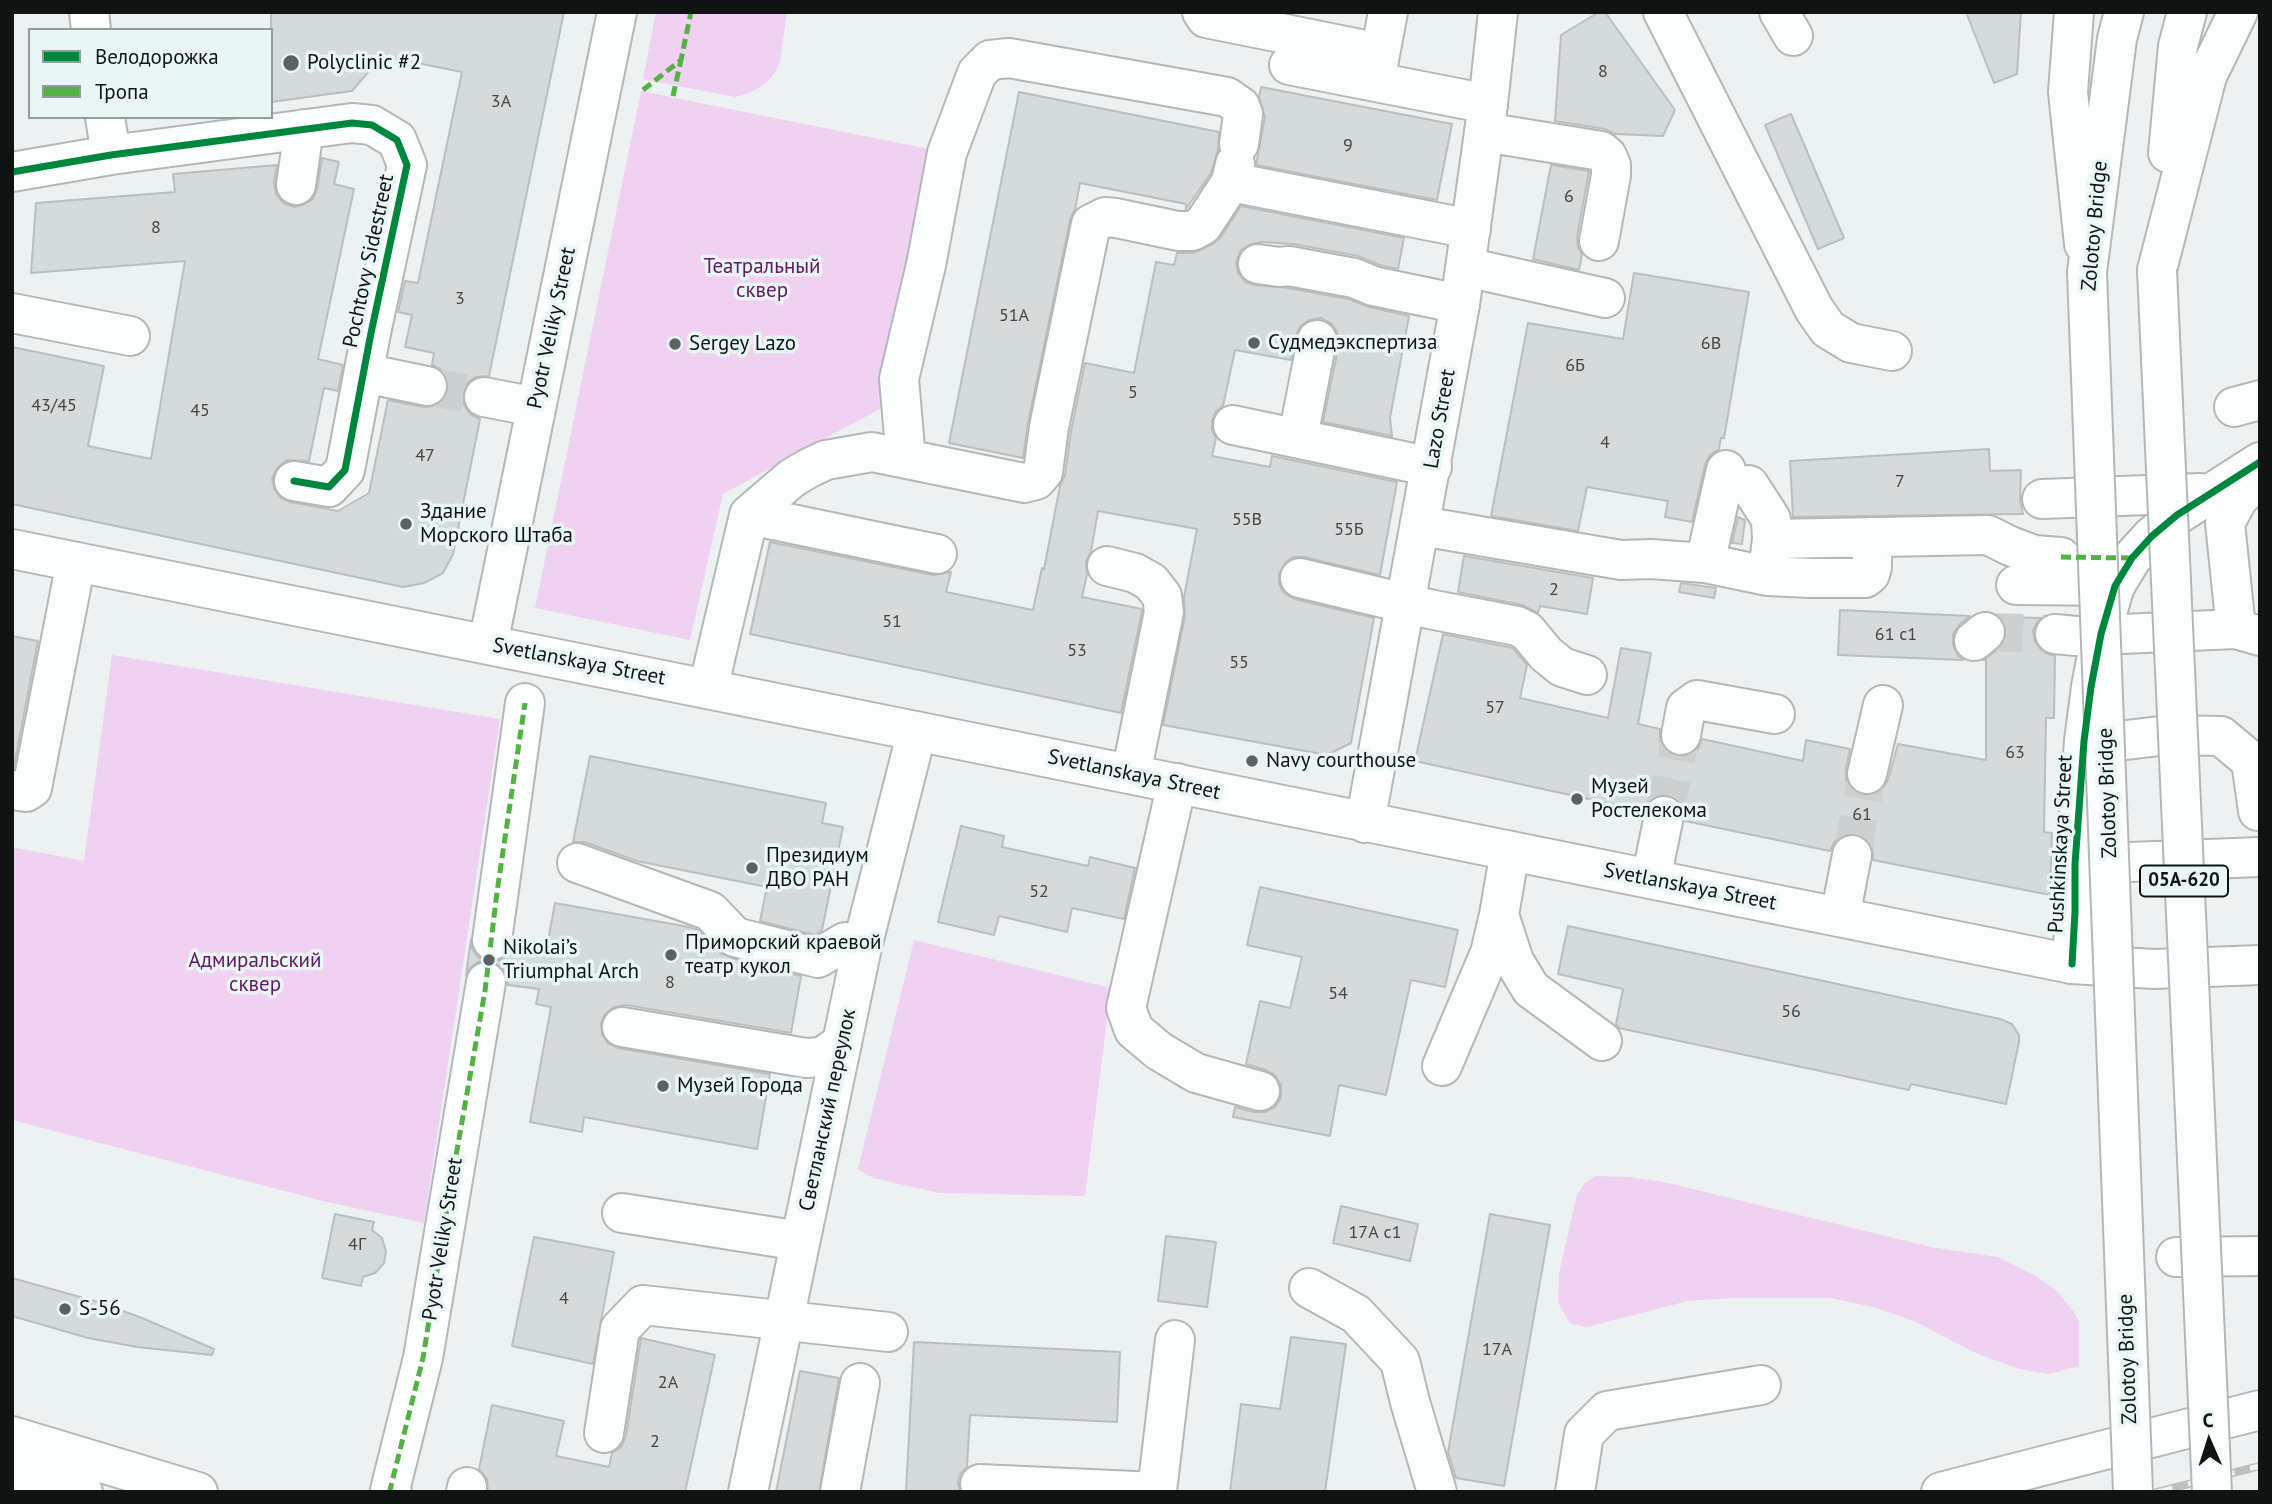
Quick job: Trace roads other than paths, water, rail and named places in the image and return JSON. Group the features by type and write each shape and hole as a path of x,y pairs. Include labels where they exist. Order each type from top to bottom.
{"main road":[{"name":"Pyotr Veliky Street","path":"488,644 617,12"},
{"path":"1202,12 1206,18 1377,67 1486,118 1601,151 1611,165 1611,175 1599,241"},
{"path":"1377,67 1388,12"},
{"name":"Lazo Street","path":"1365,822 1463,286 1498,12"},
{"path":"1663,12 1814,309 1828,330 1851,343 1892,351"},
{"path":"2074,12 2068,92 2087,272"},
{"name":"Zolotoy Bridge","path":"2124,12 2117,39 2087,272 2133,1492"},
{"path":"2157,270 2178,46 2187,12"},
{"path":"2157,270 2207,76 2238,12"},
{"path":"708,689 748,515 792,478 826,460 872,452 906,459 1024,483 1036,480 1043,472 1049,427 1091,224 1105,217 1116,218 1178,232 1192,231 1203,225 1235,164 1243,114 1234,100 1009,58 990,60 977,73 947,153 926,265 899,379 906,459"},
{"path":"1289,65 1377,67"},
{"path":"105,119 111,155"},
{"name":"Pochtovy Sidestreet","path":"12,172 111,155 352,123 372,125 397,140 404,151 407,165 371,333 397,380 345,470 329,487 294,481"},
{"path":"296,185 304,129"},
{"path":"1235,164 1471,229"},
{"path":"1258,264 1289,266 1354,278 1373,286 1463,286 1605,298"},
{"name":"05А-620","path":"2157,270 2212,1492"},
{"path":"12,313 130,336"},
{"path":"1298,437 1317,340"},
{"path":"484,397 536,407"},
{"path":"1233,425 1432,467"},
{"name":"Pushkinskaya Street","path":"2072,964 2075,864 2084,741 2101,634 2115,586 2132,558 2152,536 2209,493 2260,462"},
{"path":"2055,634 2248,632 2225,523 2238,499 2260,477"},
{"path":"1705,563 1737,478 1772,519 1767,576"},
{"path":"2042,499 2209,493"},
{"path":"748,515 937,554"},
{"path":"1420,526 1621,560 1705,563 1767,576 1865,578 1872,568 1872,537"},
{"path":"1772,539 1988,535 2034,555 2061,557"},
{"name":"Svetlanskaya Street","path":"12,549 2072,964 2154,969 2260,965"},
{"path":"12,790 26,792 32,788 76,562"},
{"path":"1107,566 1135,573 1151,582 1162,596 1164,612 1131,774"},
{"path":"1300,578 1406,604 1517,626 1527,631 1546,654 1562,667 1587,675"},
{"path":"2016,585 2115,586"},
{"path":"1681,734 1686,708 1698,700 1775,714"},
{"path":"492,940 525,703"},
{"path":"1867,774 1882,705"},
{"name":"Светланский переулок","path":"748,1492 862,947 917,731"},
{"path":"2084,741 2101,743 2168,735 2221,736 2251,761 2258,811"},
{"path":"1177,783 1126,1008 1134,1030 1159,1051 1196,1073 1260,1091"},
{"path":"1651,879 1664,816"},
{"path":"1442,1066 1490,953 1510,850"},
{"path":"1840,917 1852,855"},
{"path":"2075,864 2260,857"},
{"path":"576,863 710,911 735,937 818,958 845,942 862,947"},
{"path":"1499,915 1514,961 1531,989 1602,1041"},
{"name":"Pyotr Veliky Street","path":"393,1492 390,1490 425,1346 486,982"},
{"path":"622,1027 806,1058 822,1057 842,1043"},
{"path":"622,1213 800,1241"},
{"path":"2176,1257 2260,1256"},
{"path":"1309,1288 1356,1314 1399,1361 1437,1492"},
{"path":"604,1433 620,1329 643,1305 888,1332"},
{"path":"980,1484 1157,1492 1175,1340"},
{"path":"840,1492 860,1383"},
{"path":"1575,1492 1584,1434 1607,1411 1761,1385"},
{"path":"1957,1490 2260,1410"},
{"path":"12,1436 198,1492"},
{"path":"12,1470 83,1492"}],"tunnel":[{"path":"427,386 484,397"},
{"path":"1985,632 2055,634"},
{"path":"1664,816 1681,735"},
{"path":"1852,855 1867,774"}],"railway":[{"path":"2157,1492 2260,1466"}],"place":[{"name":"Polyclinic #2","path":"291,63"},
{"name":"Судмедэкспертиза","path":"1254,343"},
{"name":"Sergey Lazo","path":"675,344"},
{"name":"Здание Морского Штаба","path":"406,524"},
{"name":"Navy courthouse","path":"1252,761"},
{"name":"Музей Ростелекома","path":"1577,799"},
{"name":"Президиум ДВО РАН","path":"752,868"},
{"name":"Приморский краевой театр кукол","path":"671,955"},
{"name":"Nikolai’s Triumphal Arch","path":"489,960"},
{"name":"Музей Города","path":"663,1086"},
{"name":"S-56","path":"65,1309"}],"park label":[{"name":"Театральный сквер","path":"762,279"},
{"name":"Адмиральский сквер","path":"255,973"}]}
